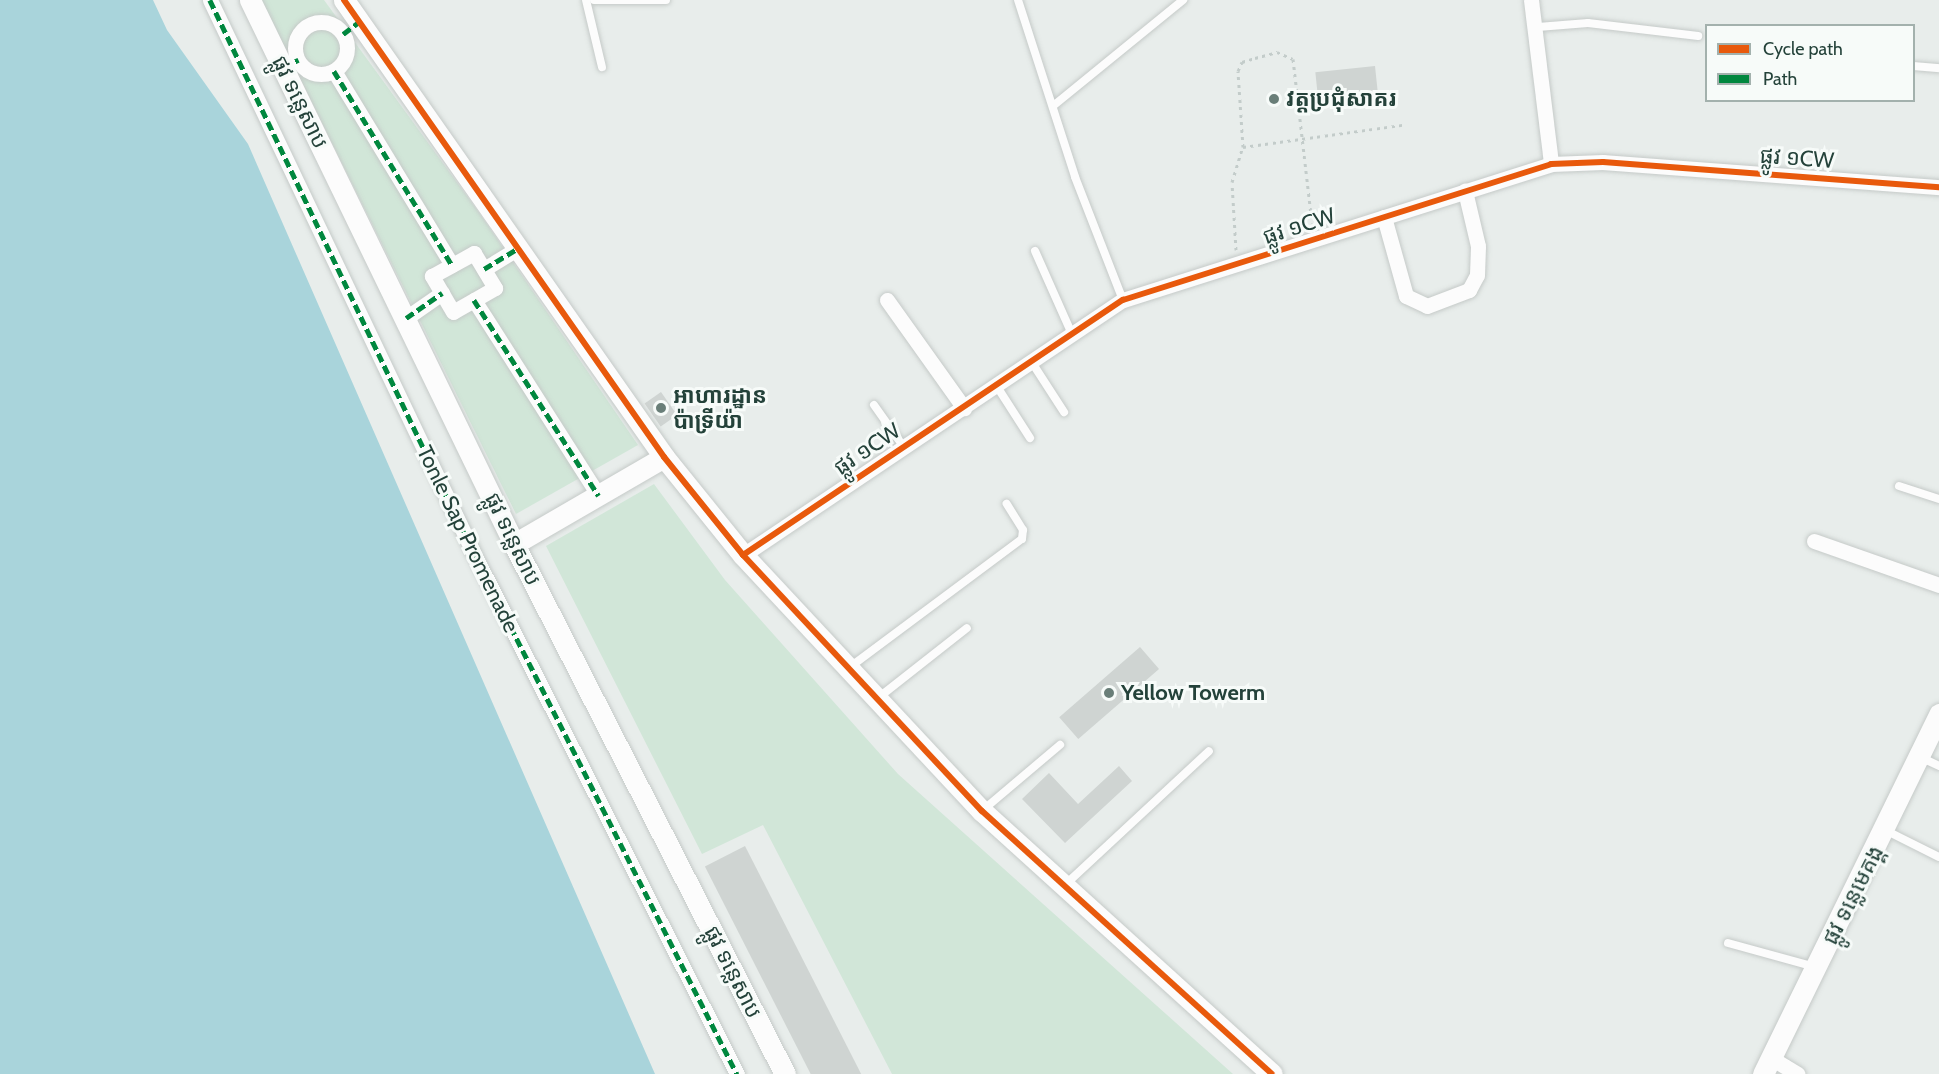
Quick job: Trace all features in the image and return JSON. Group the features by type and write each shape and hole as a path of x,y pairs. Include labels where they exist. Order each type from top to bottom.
{"street":[{"name":"Tonle Sap Promenade","path":"210,0 474,554 737,1074"},
{"name":"ផ្លូវ ទន្លេសាប","path":"250,0 291,63 406,318 514,544 785,1074"},
{"path":"344,0 520,247 664,457 743,555 846,670 877,699 982,811 1066,884 1272,1074"},
{"path":"1531,0 1538,27 1551,164"},
{"path":"343,34 360,21"},
{"path":"330,23 343,34 346,55 334,71 309,71 291,63 297,38 308,25 330,23"},
{"path":"334,71 452,265"},
{"name":"ផ្លូវ ១CW","path":"743,555 903,446 964,408 1071,332 1123,300 1551,164 1603,162 1939,187"},
{"path":"1384,217 1406,296 1427,306 1469,290 1477,275 1478,246 1465,191"},
{"path":"484,269 520,247"},
{"path":"474,253 495,288 453,312 432,276 452,265 474,253"},
{"path":"406,318 442,293"},
{"path":"474,300 599,496"},
{"path":"887,300 964,408"},
{"path":"514,544 664,457"},
{"path":"1814,541 1939,585"},
{"name":"ផ្លូវ ទន្លេមេគង្គ","path":"1767,1066 1885,830 1929,761 1939,714"},
{"path":"1767,1066 1798,1074"}],"lane":[{"path":"586,0 602,67"},
{"path":"594,0 666,0"},
{"path":"1018,0 1053,106 1123,300"},
{"path":"1053,106 1183,0"},
{"path":"1538,27 1588,23 1698,36"},
{"path":"1915,66 1939,68"},
{"path":"1035,252 1071,332"},
{"path":"1030,360 1064,412"},
{"path":"996,385 1030,438"},
{"path":"874,405 903,446"},
{"path":"1899,486 1939,499"},
{"path":"846,670 1022,539 1023,530 1006,504"},
{"path":"877,699 968,628"},
{"path":"982,811 1060,745"},
{"path":"1066,884 1209,751"},
{"path":"1885,830 1939,857"},
{"path":"1728,943 1816,967"}],"path":[{"path":"1237,264 1232,182 1244,147 1238,71 1242,62 1277,52 1293,59 1314,240"},
{"path":"1244,147 1402,125"}],"green space":[{"path":"261,0 324,0 480,214 638,445 516,514"},
{"path":"654,484 725,580 898,774 1233,1074 892,1074 763,825 702,854 546,546"}],"water":[{"path":"0,0 153,0 167,30 248,144 655,1074 0,1074"}],"building":[{"path":"1375,66 1379,102 1319,108 1315,72"},
{"name":"អាហារដ្ឋាន ប៉ាទ្រីយ៉ា","path":"661,392 677,415 661,426 645,403"},
{"name":"Yellow Towerm","path":"1140,647 1159,669 1078,739 1059,717"},
{"path":"1119,766 1132,781 1065,843 1022,799 1049,773 1078,804"},
{"path":"745,846 861,1074 811,1074 705,866"}],"marked path":[{"path":"210,0 474,554 737,1074"},
{"path":"343,34 360,21"},
{"path":"283,67 298,60"},
{"path":"334,71 452,265"},
{"path":"484,269 520,247"},
{"path":"406,318 442,293"},
{"path":"474,300 599,496"}],"cycle path":[{"path":"344,0 664,457 743,555 982,811 1272,1074"},
{"path":"743,555 1123,300 1551,164 1603,162 1939,187"}],"place":[{"name":"វត្តប្រជុំសាគរ","path":"1274,99"},
{"name":"អាហារដ្ឋាន ប៉ាទ្រីយ៉ា","path":"661,408"},
{"name":"Yellow Towerm","path":"1109,693"}]}
